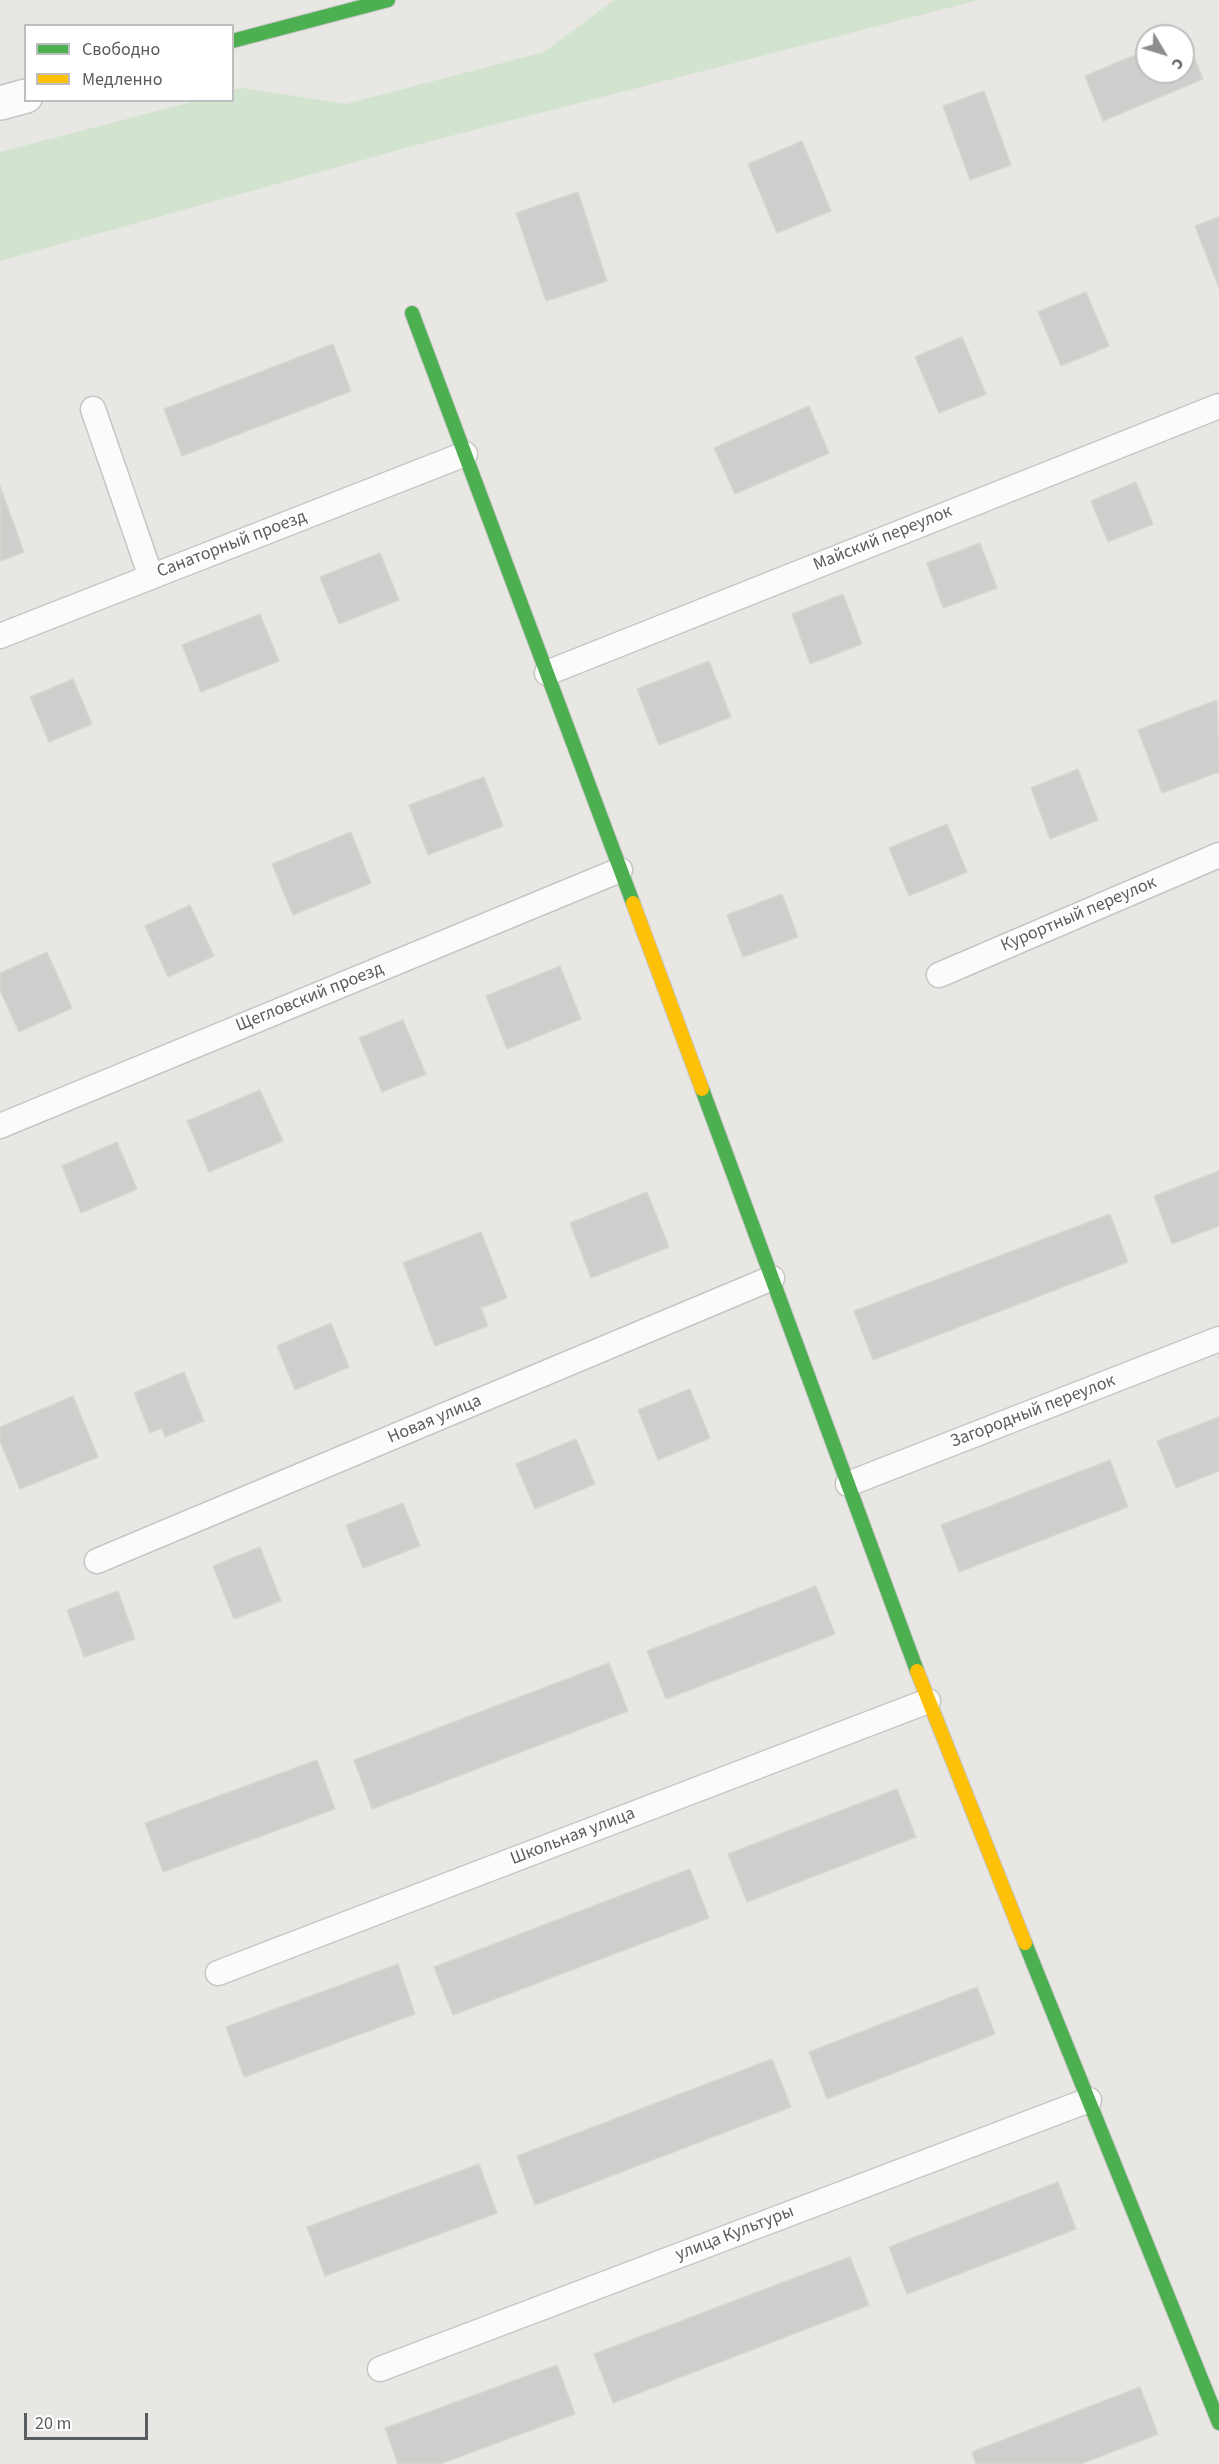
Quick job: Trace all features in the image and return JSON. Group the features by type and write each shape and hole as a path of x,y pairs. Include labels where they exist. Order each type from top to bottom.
{"street":[{"path":"234,40 388,0"},
{"path":"0,103 24,97"},
{"path":"412,313 928,1701 1219,2423"}],"lane":[{"name":"Майский переулок","path":"547,673 1219,406"},
{"path":"93,409 151,577"},
{"name":"Санаторный проезд","path":"0,636 465,454"},
{"name":"Курортный переулок","path":"939,975 1219,855"},
{"name":"Щегловский проезд","path":"0,1126 620,870"},
{"name":"Новая улица","path":"97,1561 772,1278"},
{"name":"Загородный переулок","path":"848,1484 1219,1339"},
{"name":"Школьная улица","path":"219,1973 928,1701"},
{"name":"улица Культуры","path":"380,2369 1089,2100"}],"green space":[{"path":"614,0 979,0 431,141 0,261 0,152 191,102 234,102 234,90 243,88 346,104 544,52"}],"building":[{"path":"1135,55 1135,84 1191,84 1103,121 1085,76"},
{"path":"1195,59 1203,79 1195,82"},
{"path":"984,91 1011,165 970,180 943,106"},
{"path":"802,141 831,211 777,233 748,164"},
{"path":"578,192 607,281 546,301 516,213"},
{"path":"1219,217 1219,288 1195,226"},
{"path":"1086,292 1109,346 1061,366 1038,312"},
{"path":"962,337 986,394 939,413 915,357"},
{"path":"333,344 351,391 182,456 164,409"},
{"path":"809,406 829,453 735,494 714,448"},
{"path":"1136,482 1153,524 1108,542 1091,501"},
{"path":"0,486 24,552 0,561"},
{"path":"980,543 997,588 943,608 927,563"},
{"path":"380,553 399,600 339,624 320,577"},
{"path":"843,594 862,644 810,664 792,614"},
{"path":"260,614 279,661 201,692 182,645"},
{"path":"709,661 731,717 659,745 637,689"},
{"path":"73,679 92,724 49,742 30,697"},
{"path":"1217,700 1219,772 1162,793 1138,730"},
{"path":"1078,769 1098,820 1050,839 1031,788"},
{"path":"484,777 503,826 428,855 409,805"},
{"path":"947,824 967,872 909,896 889,848"},
{"path":"351,832 371,883 293,915 272,864"},
{"path":"782,894 798,937 743,957 727,915"},
{"path":"190,905 214,956 168,977 145,926"},
{"path":"47,952 72,1008 19,1032 0,990 0,973"},
{"path":"560,966 581,1019 507,1049 486,996"},
{"path":"403,1020 426,1074 382,1092 359,1038"},
{"path":"260,1090 283,1141 209,1172 187,1121"},
{"path":"117,1142 137,1189 81,1213 62,1166"},
{"path":"1219,1171 1219,1226 1172,1244 1154,1196"},
{"path":"647,1192 669,1247 591,1278 570,1223"},
{"path":"1110,1214 1128,1262 873,1360 854,1311"},
{"path":"481,1232 507,1298 481,1308 488,1326 435,1346 403,1263"},
{"path":"331,1323 349,1367 295,1390 277,1346"},
{"path":"184,1372 204,1421 165,1437 162,1428 150,1433 134,1393"},
{"path":"690,1389 710,1438 658,1460 638,1410"},
{"path":"73,1396 98,1457 20,1489 0,1441 0,1427"},
{"path":"1219,1417 1219,1471 1176,1488 1157,1441"},
{"path":"576,1439 595,1484 535,1509 516,1464"},
{"path":"1110,1460 1128,1507 959,1572 941,1525"},
{"path":"403,1503 420,1546 363,1568 346,1525"},
{"path":"260,1547 281,1601 234,1619 213,1566"},
{"path":"816,1586 835,1634 666,1699 647,1651"},
{"path":"118,1591 135,1639 84,1657 67,1610"},
{"path":"609,1663 628,1711 372,1809 354,1760"},
{"path":"317,1760 335,1809 163,1872 145,1823"},
{"path":"897,1789 916,1837 747,1902 728,1854"},
{"path":"690,1869 709,1918 453,2015 434,1967"},
{"path":"398,1964 415,2014 244,2077 226,2027"},
{"path":"977,1987 995,2034 827,2099 809,2052"},
{"path":"772,2059 791,2107 535,2205 517,2156"},
{"path":"479,2164 497,2213 325,2276 307,2227"},
{"path":"1058,2182 1076,2229 907,2294 889,2247"},
{"path":"850,2257 869,2305 613,2403 594,2354"},
{"path":"557,2365 575,2414 440,2464 398,2464 385,2428"},
{"path":"1140,2387 1158,2434 1081,2464 976,2464 972,2452"}],"traffic: fast":[{"path":"234,40 388,0"},
{"path":"412,313 633,903"},
{"path":"702,1089 917,1671"},
{"path":"1025,1943 1219,2423"}],"traffic: slow":[{"path":"633,903 702,1089"},
{"path":"917,1671 1025,1943"}]}
